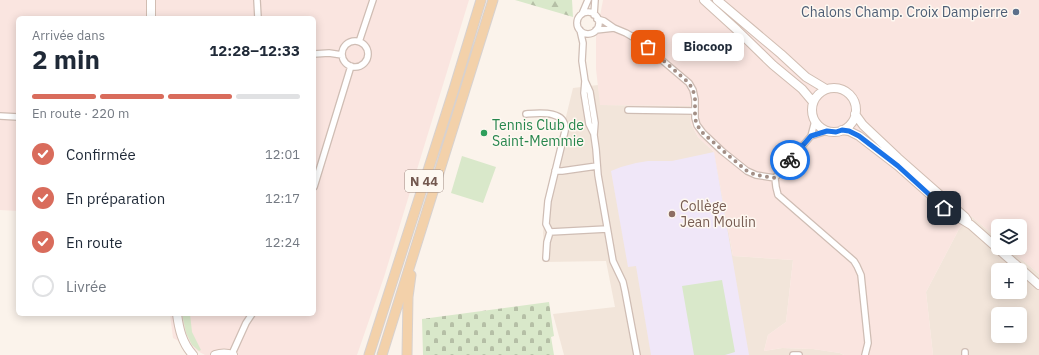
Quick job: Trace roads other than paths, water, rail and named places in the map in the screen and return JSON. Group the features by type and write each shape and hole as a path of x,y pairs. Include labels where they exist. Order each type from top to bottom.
{"main road":[{"path":"151,0 151,16"},
{"name":"N 44","path":"369,355 481,0"},
{"name":"N 44","path":"382,355 493,0"},
{"path":"704,0 773,65 802,89 813,102"},
{"path":"717,0 806,77 826,89"},
{"path":"835,88 847,92 856,108 852,122 849,126 836,132 827,131 819,127 812,115 813,102 818,94 826,89 835,88"},
{"path":"855,114 863,125 965,217 971,225"},
{"path":"842,130 849,131 859,136 898,166 950,213 971,225 1039,285"},
{"path":"407,355 408,297 414,253"},
{"path":"177,316 179,329 184,342 193,355"},
{"path":"215,355 226,353 233,355"}],"street":[{"path":"257,0 258,16"},
{"path":"359,42 373,0"},
{"path":"588,0 582,14 579,16 577,23 583,43 582,61 585,81 584,93 589,124 594,135 597,166 613,261 615,268 622,279 637,355"},
{"path":"583,43 594,32 598,25 595,0"},
{"path":"582,14 588,13 626,33 643,44 689,83 693,90 695,99 695,118 697,125 703,133 747,171 756,175 775,178"},
{"path":"580,30 586,34 614,28"},
{"path":"351,42 359,42 366,46 368,58 366,62 359,66 351,66 345,62 342,55 344,47 351,42"},
{"path":"316,54 329,53 342,55"},
{"path":"316,180 351,66"},
{"path":"628,110 695,111"},
{"path":"526,114 552,114 563,120 565,126 548,201 546,224 550,232 547,242 546,258"},
{"path":"0,116 16,117"},
{"path":"815,122 811,136 775,178 776,187 778,195 857,266 860,275 868,343 865,355"},
{"path":"811,136 827,131"},
{"path":"556,171 597,166"},
{"path":"550,232 607,229"},
{"path":"233,355 246,323 251,316"},
{"path":"793,355 799,355"}],"place":[{"name":"Chalons Champ. Croix Dampierre","path":"1016,12"},
{"name":"Biocoop","path":"648,47"},
{"name":"Tennis Club de Saint-Memmie","path":"484,133"},
{"name":"Collège Jean Moulin","path":"672,214"}]}
